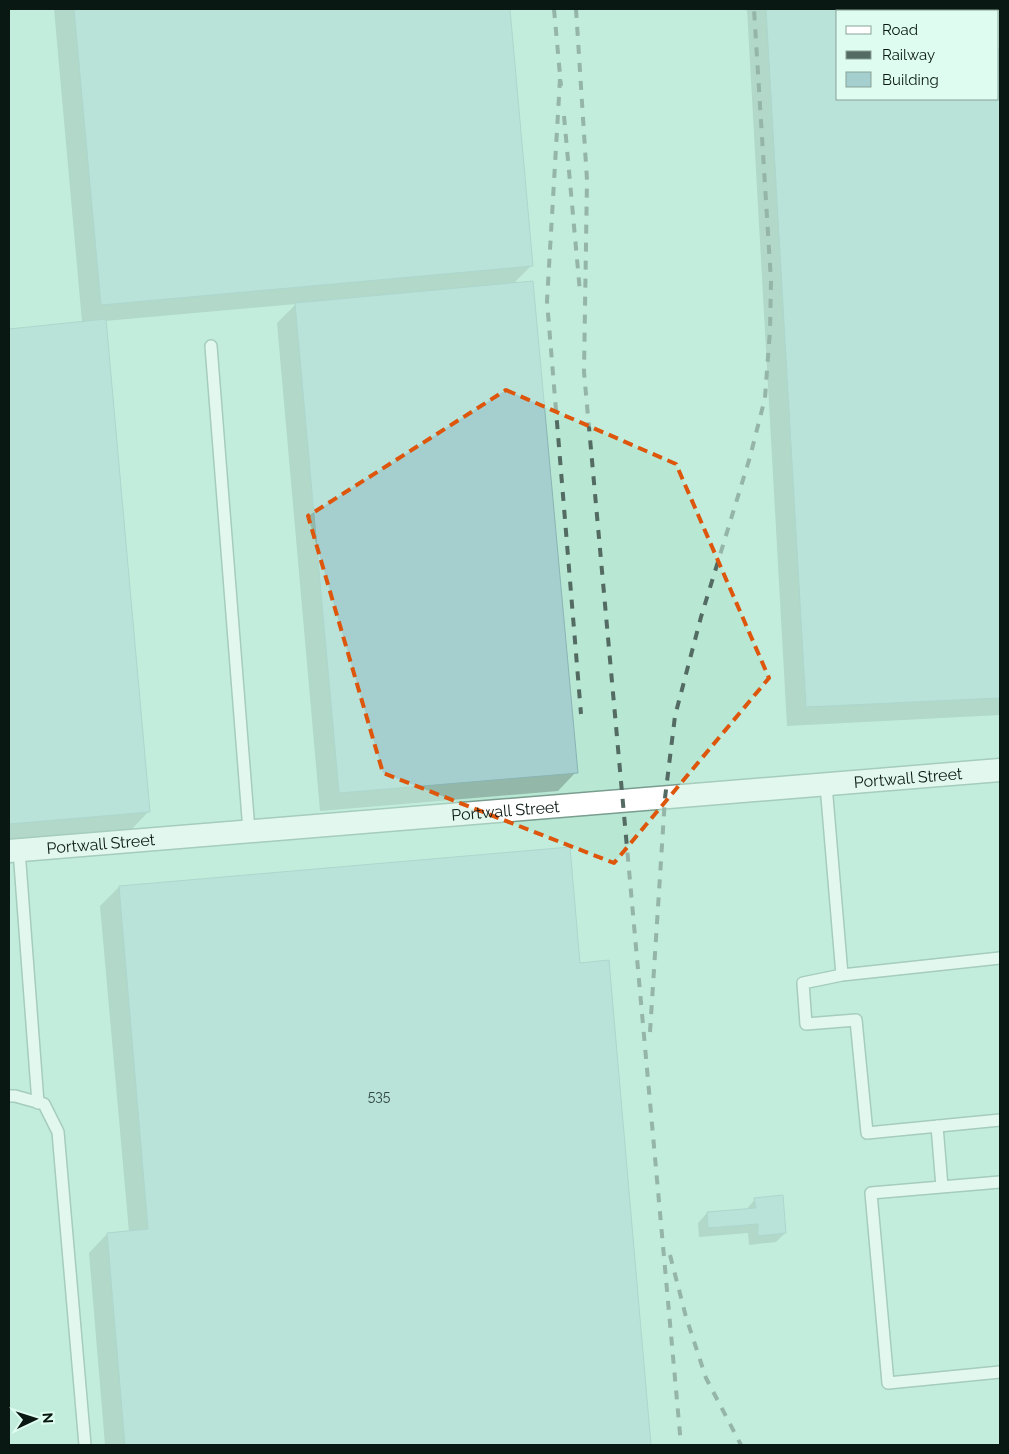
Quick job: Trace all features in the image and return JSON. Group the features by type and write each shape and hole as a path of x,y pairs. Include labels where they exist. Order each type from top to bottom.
{"street":[{"name":"Portwall Street","path":"14,851 1000,770"}],"lane":[{"path":"211,346 249,831"},
{"path":"826,785 842,975"},
{"path":"14,851 38,1103"},
{"path":"1000,958 842,975 803,983 806,1024 856,1020 867,1133 1000,1120"},
{"path":"9,1096 44,1104 58,1132 85,1445"},
{"path":"937,1126 942,1187"},
{"path":"1000,1182 871,1194 888,1383 1000,1372"}],"highlighted area":[{"path":"506,390 676,464 769,678 614,863 383,773 308,516"}],"shaded area":[{"path":"9,9 1000,9 1000,1445 9,1445"}],"building":[{"path":"74,9 510,9 533,266 101,305"},
{"path":"766,9 981,9 836,10 836,100 999,100 999,70 1000,698 806,707"},
{"path":"533,281 578,773 339,793 295,303"},
{"path":"106,319 150,812 9,824 9,329"},
{"path":"570,847 580,963 609,960 651,1445 125,1445 107,1233 148,1229 119,886"},
{"path":"783,1195 786,1233 758,1236 758,1224 708,1228 707,1212 756,1208 754,1198"}],"railway":[{"path":"554,9 561,86"},
{"path":"576,9 587,180 584,372 681,1445"},
{"path":"650,1032 665,798 675,716 701,617 750,457 765,398 770,330 771,281 754,9"},
{"path":"560,79 547,301 581,714"},
{"path":"564,116 580,292"},
{"path":"670,1255 686,1317 706,1378 741,1445"}]}
